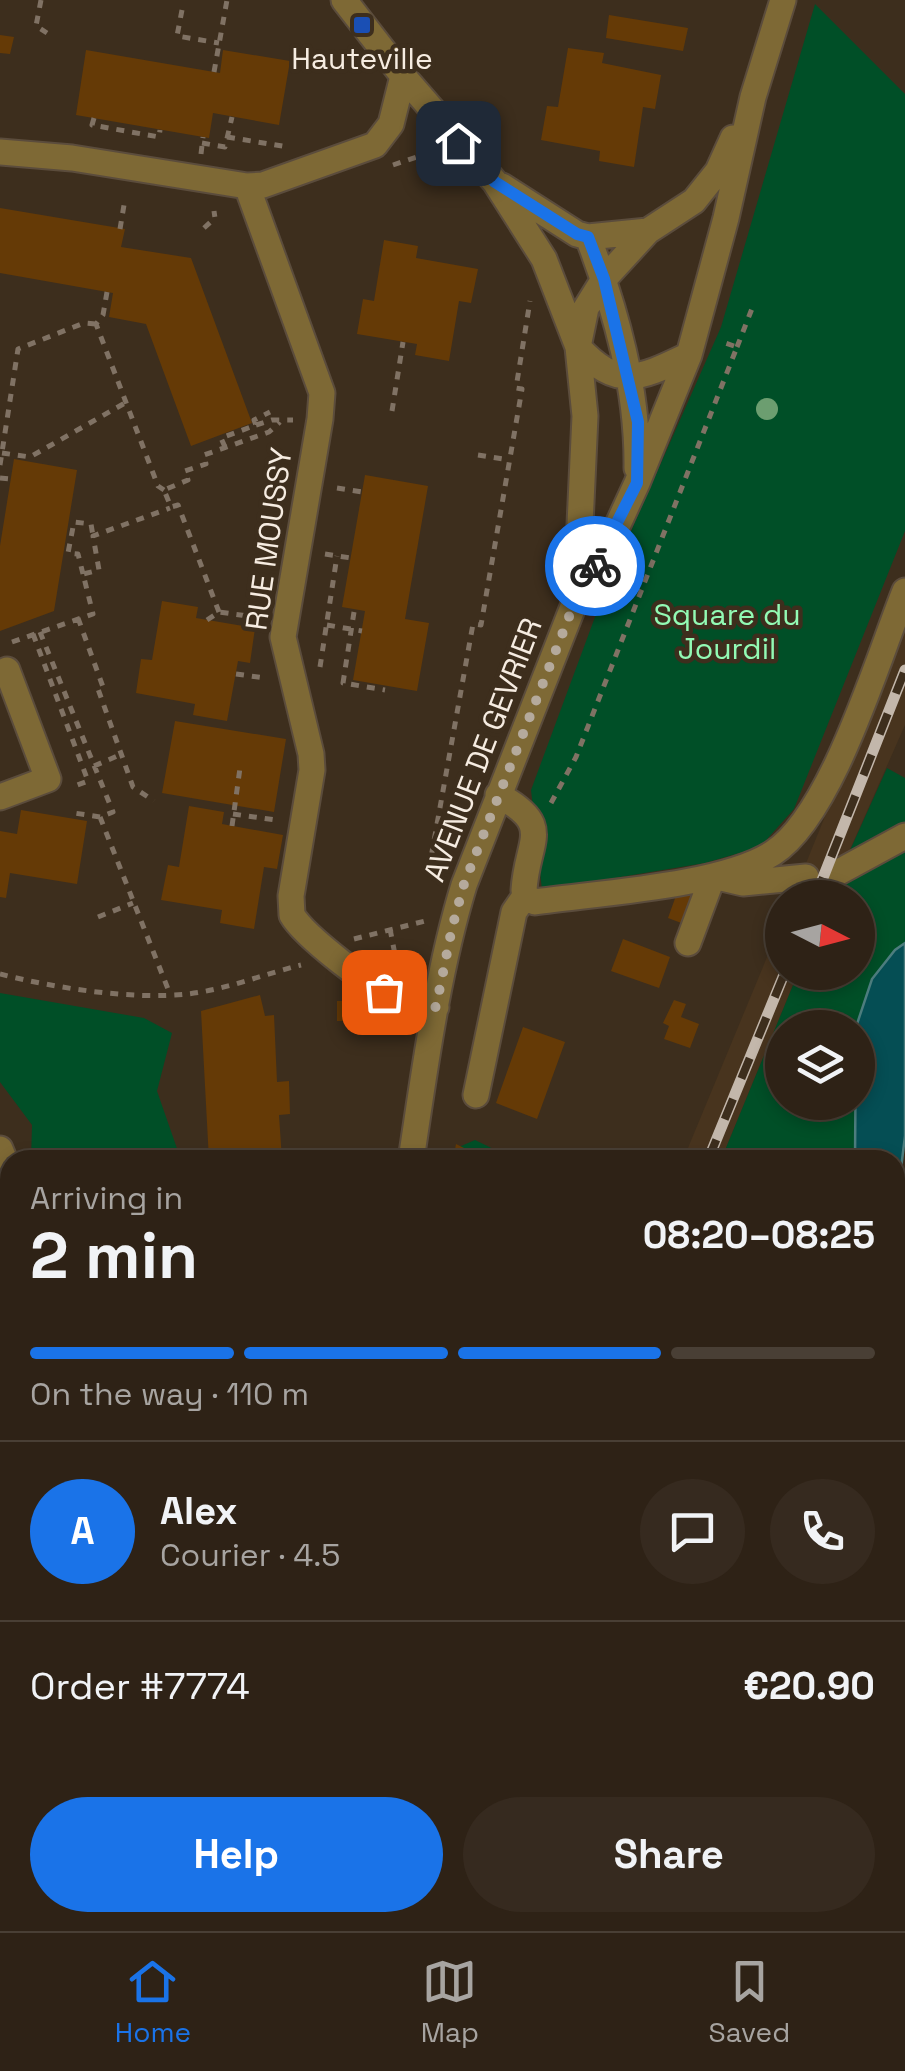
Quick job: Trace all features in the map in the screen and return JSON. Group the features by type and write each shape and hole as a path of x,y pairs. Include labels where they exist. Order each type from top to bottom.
{"street":[{"name":"AVENUE DE GEVRIER","path":"344,0 403,76 495,182 544,259 578,347 585,416 576,599"},
{"name":"AVENUE DE GEVRIER","path":"414,1150 436,1007 452,928 468,875 576,599 637,483 692,344 753,98 783,1"},
{"path":"0,152 72,158 246,186 264,185 375,145 391,124 403,76"},
{"name":"AVENUE DE GEVRIER","path":"578,347 586,308 604,279 648,231 694,201 718,171 753,98"},
{"name":"AVENUE DE GEVRIER","path":"495,182 577,234 588,237 648,231"},
{"name":"RUE MOUSSY","path":"246,186 322,393 284,621 283,638 312,770 290,906 297,923 396,998 436,1007"},
{"name":"AVENUE DE GEVRIER","path":"588,237 604,279 629,376 638,422 637,483"},
{"path":"578,347 599,370 647,376 692,344"},
{"path":"525,896 535,902 714,876 773,853 808,820 828,786 905,591"},
{"path":"0,673 7,670 48,779 0,797"},
{"path":"476,1096 514,912 525,896 534,833 529,815 498,795"},
{"path":"837,873 905,836"},
{"path":"714,876 743,883 806,876"},
{"path":"688,943 714,876"}],"path":[{"path":"40,0 36,26 47,33"},
{"path":"214,72 227,0"},
{"path":"182,10 177,36 219,43"},
{"path":"202,143 225,147 232,117"},
{"path":"94,118 92,125 161,136"},
{"path":"228,137 276,144"},
{"path":"120,228 124,205"},
{"path":"204,228 215,218 214,211"},
{"path":"468,875 438,864 432,859 432,852 472,624 481,626 522,389 516,388 530,299 535,287 550,276"},
{"path":"96,324 104,315 107,292"},
{"path":"534,833 576,757 752,306"},
{"path":"0,465 18,349 84,323 96,324"},
{"path":"96,324 158,486 171,507"},
{"path":"392,410 403,342"},
{"path":"692,344 737,347"},
{"path":"2,453 30,457 126,403"},
{"path":"225,448 221,438 271,416"},
{"path":"164,490 188,480 185,470 206,464 204,455 269,432 280,422"},
{"path":"478,455 510,460"},
{"path":"0,478 11,480"},
{"path":"93,536 178,505 218,612"},
{"path":"0,646 93,614 83,574 78,554 68,553 74,522 91,524 99,570 83,574"},
{"path":"293,678 320,671 337,556"},
{"path":"207,620 218,612 284,621"},
{"path":"354,612 343,683 385,690"},
{"path":"78,618 133,787 154,802"},
{"path":"327,626 362,630"},
{"path":"40,632 114,812 100,817 74,813"},
{"path":"236,674 265,678"},
{"path":"94,766 122,754"},
{"path":"232,826 240,768"},
{"path":"233,814 273,820"},
{"path":"100,817 170,994"},
{"path":"98,917 133,904"},
{"path":"390,929 422,920"},
{"path":"0,974 29,982 132,996 190,994 310,963 324,946"}],"shaded area":[{"path":"905,618 905,725 837,880 799,880"},
{"path":"765,962 765,990 791,990 783,1010 765,1010 765,1053 725,1150 687,1150"}],"green space":[{"name":"Square du Jourdil","path":"815,4 905,94 905,531 794,809 760,847 705,863 542,890 531,790 605,590 721,327"},
{"path":"887,768 905,778 905,943 875,978 875,880 837,880"},
{"path":"791,990 869,990 862,1010 783,1010"},
{"path":"0,993 144,1018 172,1033 157,1091 178,1150 31,1150 32,1125 0,1082"},
{"path":"765,1053 765,1120 855,1120 855,1150 725,1150"},
{"path":"475,1140 496,1150 452,1150"}],"water":[{"path":"905,943 903,1150 855,1150 855,1120 875,1120 875,1010 862,1010 868,990 875,990 875,975"}],"building":[{"path":"609,15 688,28 683,51 606,38"},
{"path":"0,35 14,37 10,54 0,53"},
{"path":"568,48 604,53 602,63 661,75 655,109 643,107 634,167 599,161 600,151 541,140 547,106 558,107"},
{"path":"86,50 220,73 223,50 290,61 279,125 213,113 209,138 76,115"},
{"path":"0,208 125,229 121,247 191,258 252,423 191,446 146,324 109,317 113,293 0,273"},
{"path":"384,240 418,246 416,258 478,269 471,303 459,301 449,361 415,355 417,344 357,334 363,299 374,301"},
{"path":"14,459 77,470 54,611 0,631 0,546"},
{"path":"365,475 428,486 405,619 429,623 417,691 353,680 365,611 342,607"},
{"path":"162,601 198,607 196,618 255,628 250,663 238,661 227,721 193,715 195,704 136,693 141,659 152,660"},
{"path":"175,721 286,739 274,812 162,793"},
{"path":"189,806 224,812 222,824 283,835 277,869 264,867 254,929 220,923 222,910 161,900 168,865 179,867"},
{"path":"21,810 87,821 77,884 10,873 6,898 0,897 0,831 17,834"},
{"path":"678,890 695,896 684,924 668,918"},
{"path":"623,939 670,957 659,988 611,971"},
{"path":"260,995 265,1016 274,1015 277,1082 289,1081 290,1114 279,1115 281,1150 208,1150 201,1011"},
{"path":"674,1000 686,1004 681,1017 699,1024 690,1048 664,1039 669,1026 663,1023"},
{"path":"337,1001 348,1001 347,1021 337,1021"},
{"path":"523,1027 565,1042 537,1119 496,1103"}],"railway":[{"path":"822,880 905,670"},
{"path":"712,1150 778,990"}],"way so far":[{"path":"384,992 407,1002 436,1007 464,884 576,599 595,566"}],"place":[{"name":"Hauteville","path":"362,25"}],"route":[{"path":"458,143 495,182 577,234 588,237 604,279 638,422 637,483 595,566"}]}
